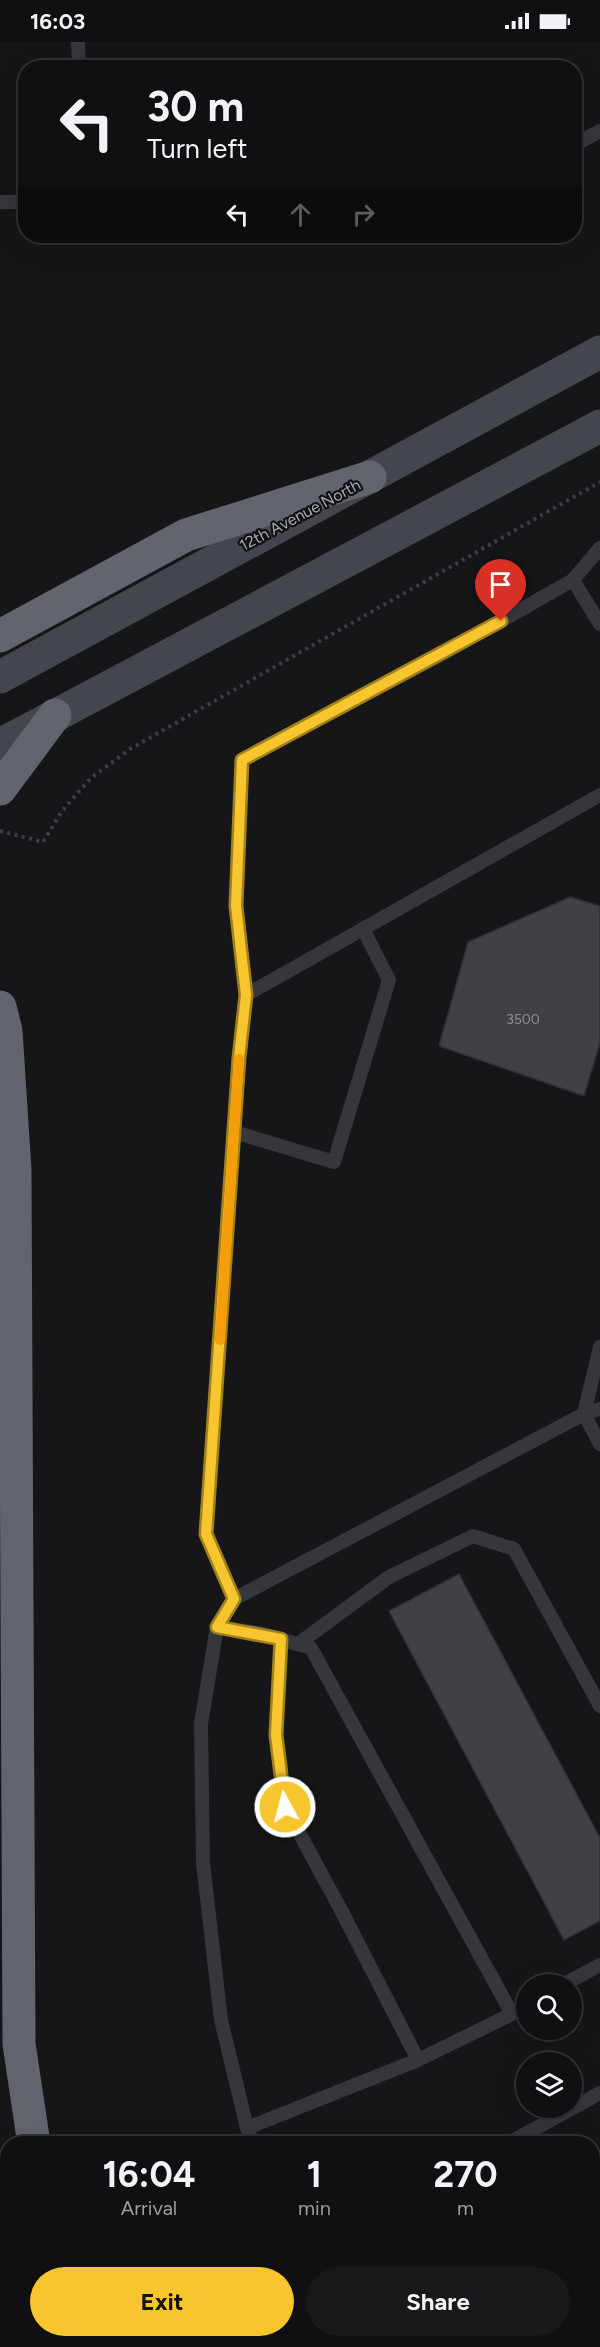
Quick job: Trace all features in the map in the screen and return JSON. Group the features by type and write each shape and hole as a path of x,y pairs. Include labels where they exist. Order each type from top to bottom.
{"highway":[{"path":"0,636 186,535 370,477"},
{"path":"0,789 56,715"},
{"path":"0,1007 6,1031 15,1170 19,2044 33,2136"},
{"path":"0,1103 15,1170"}],"main road":[{"name":"12th Avenue North","path":"0,677 600,352"},
{"path":"0,745 600,426"}],"lane":[{"path":"78,42 79,60"},
{"path":"582,141 600,131"},
{"path":"0,202 18,202"},
{"path":"234,1599 206,1534 234,1132 246,995 236,906 242,760 446,652 573,580 600,548"},
{"path":"573,580 600,624"},
{"path":"246,995 596,800"},
{"path":"234,1132 334,1162 389,980 363,929"},
{"path":"600,1347 584,1414 600,1444"},
{"path":"250,2136 221,2020 203,1863 201,1724 217,1627 234,1599 584,1414 600,1409"},
{"path":"298,1644 389,1577 472,1536 514,1549 600,1706"},
{"path":"217,1627 311,1647 512,2014"},
{"path":"281,1639 276,1735 285,1807 418,2060"},
{"path":"582,1974 600,1965"},
{"path":"247,2128 418,2060 516,2012"},
{"path":"522,2136 600,2093"}],"path":[{"path":"0,831 43,842 62,811 91,778 130,749 600,482"}],"building":[{"path":"570,897 600,906 600,1043 584,1096 439,1046 468,942"},
{"path":"459,1574 600,1838 600,1921 564,1940 389,1611"}],"slow traffic":[{"path":"220,1340 239,1059"}],"route":[{"path":"285,1807 276,1735 281,1639 217,1627 234,1599 206,1534 239,1058 246,995 236,906 242,760 501,621"}]}
